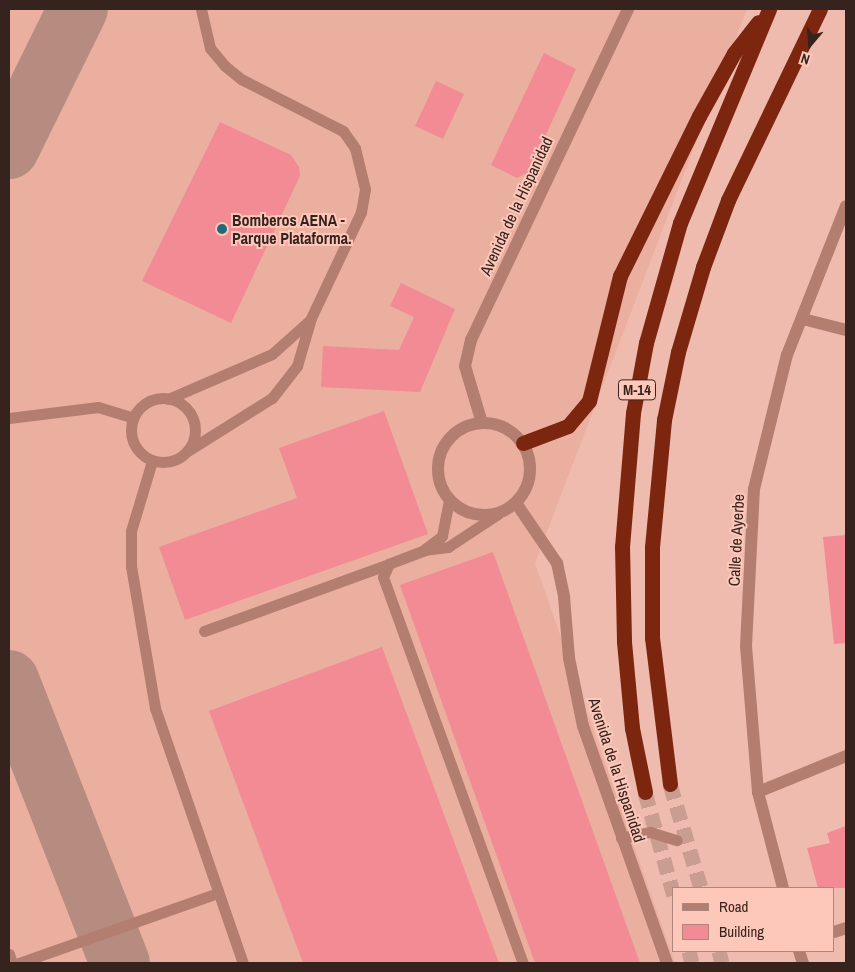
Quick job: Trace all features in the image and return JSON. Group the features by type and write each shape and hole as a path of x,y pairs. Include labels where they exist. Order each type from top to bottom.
{"highway":[{"path":"523,443 568,426 589,401 620,276 721,77 768,9"},
{"name":"M-14","path":"645,792 632,728 624,641 622,547 633,413 646,343 680,223 768,9"},
{"name":"M-14","path":"670,784 652,638 652,547 664,420 678,352 703,267 761,126 820,12"}],"street":[{"name":"Avenida de la Hispanidad","path":"482,423 465,366 471,340 628,9"},
{"name":"Calle de Ayerbe","path":"783,887 758,792 746,646 754,489 788,355 846,206"},
{"path":"803,319 846,330"},
{"path":"482,423 512,432 523,443 531,474 516,503 498,514 480,516 463,511 449,500 438,473 445,445 461,430 482,423"},
{"name":"Avenida de la Hispanidad","path":"516,503 557,563 564,597 569,658 583,726 621,838 667,963"},
{"path":"758,792 846,756"}],"lane":[{"path":"201,9 210,48 225,66 241,79 326,120 343,131 355,148 366,189 361,212 311,318 297,366 272,398 173,461 152,461 136,449 132,439 133,418 147,402 168,398 272,354 311,318"},
{"path":"168,398 187,409 193,418 196,429 189,450"},
{"path":"9,418 98,407 133,418"},
{"path":"152,461 131,531 131,566 155,708 244,963"},
{"path":"425,550 442,536 449,500"},
{"path":"204,631 425,550 448,547 498,514"},
{"path":"389,564 383,577 523,963"},
{"path":"621,838 650,832 676,840"},
{"path":"19,963 218,893"},
{"path":"9,954 12,963"}],"shaded area":[{"path":"9,9 747,9 535,563 675,963 9,963"}],"building":[{"path":"544,53 576,69 529,172 517,178 491,165"},
{"path":"436,81 464,94 443,139 415,126"},
{"name":"Bomberos AENA - Parque Plataforma.","path":"220,122 291,155 299,167 300,176 231,323 142,281"},
{"path":"401,283 455,309 420,392 321,387 323,346 399,350 414,317 390,306"},
{"path":"384,411 428,534 185,620 159,547 297,498 279,448"},
{"path":"846,535 846,643 834,644 823,537"},
{"path":"493,552 640,963 535,963 400,585"},
{"path":"382,647 499,963 303,963 209,711"},
{"path":"846,826 846,888 818,887 807,848 830,843 827,833"}],"taxiway":[{"path":"9,149 78,9"},
{"path":"9,680 120,963"}],"tunnel":[{"path":"670,784 701,887"},
{"path":"645,792 672,889"},
{"path":"689,952 692,963"},
{"path":"719,952 722,963"}],"place":[{"name":"Bomberos AENA - Parque Plataforma.","path":"222,229"}]}
